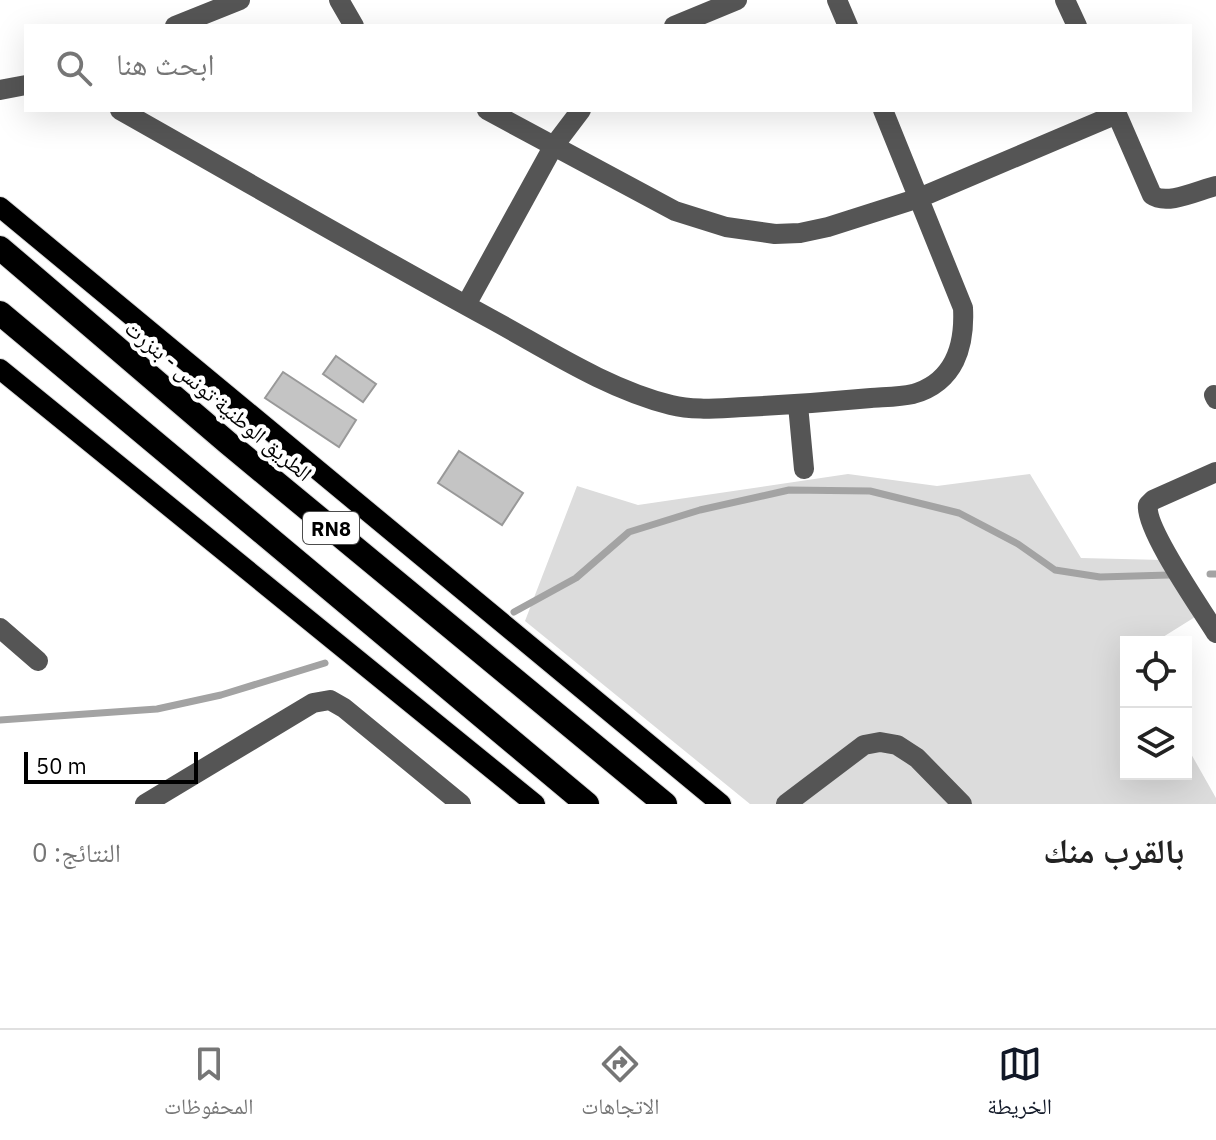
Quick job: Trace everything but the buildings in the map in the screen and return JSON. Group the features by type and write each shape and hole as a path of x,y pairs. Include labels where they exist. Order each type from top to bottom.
{"highway":[{"name":"الطريق الوطنية تونس - بنزرت","path":"0,248 228,443 665,804"},
{"name":"RN8","path":"0,313 587,804"}],"main road":[{"path":"0,207 721,804"},
{"path":"0,369 535,804"}],"street":[{"path":"180,24 240,0"},
{"path":"339,0 353,24"},
{"path":"679,24 737,0"},
{"path":"837,0 847,24"},
{"path":"1065,0 1076,24"},
{"path":"0,90 24,85"},
{"path":"124,112 606,381 663,402 712,409 798,405 912,394 932,386 956,360 963,338 963,308 884,112"},
{"path":"491,112 675,211 726,227 775,234 828,227 919,198 1116,112 1152,195 1157,199 1216,186"},
{"path":"466,305 553,147 579,112"},
{"path":"798,405 804,469"},
{"path":"1216,472 1153,500 1147,512 1157,537 1216,633"},
{"path":"0,628 38,661"},
{"path":"145,804 313,703 330,700 344,708 461,804"},
{"path":"789,803 864,745 880,742 897,745 917,758 962,804"}],"shaded area":[{"path":"848,474 937,486 1030,474 1081,558 1163,560 1195,617 1165,636 1120,636 1120,780 1192,780 1192,756 1216,798 1216,804 750,804 525,621 577,486 638,505"}],"waterway":[{"path":"514,612 576,578 629,532 700,510 789,490 870,491 959,513 1018,544 1055,570 1100,577 1169,575"},
{"path":"1210,574 1216,574"},
{"path":"0,720 157,709 221,695 325,663"}]}
